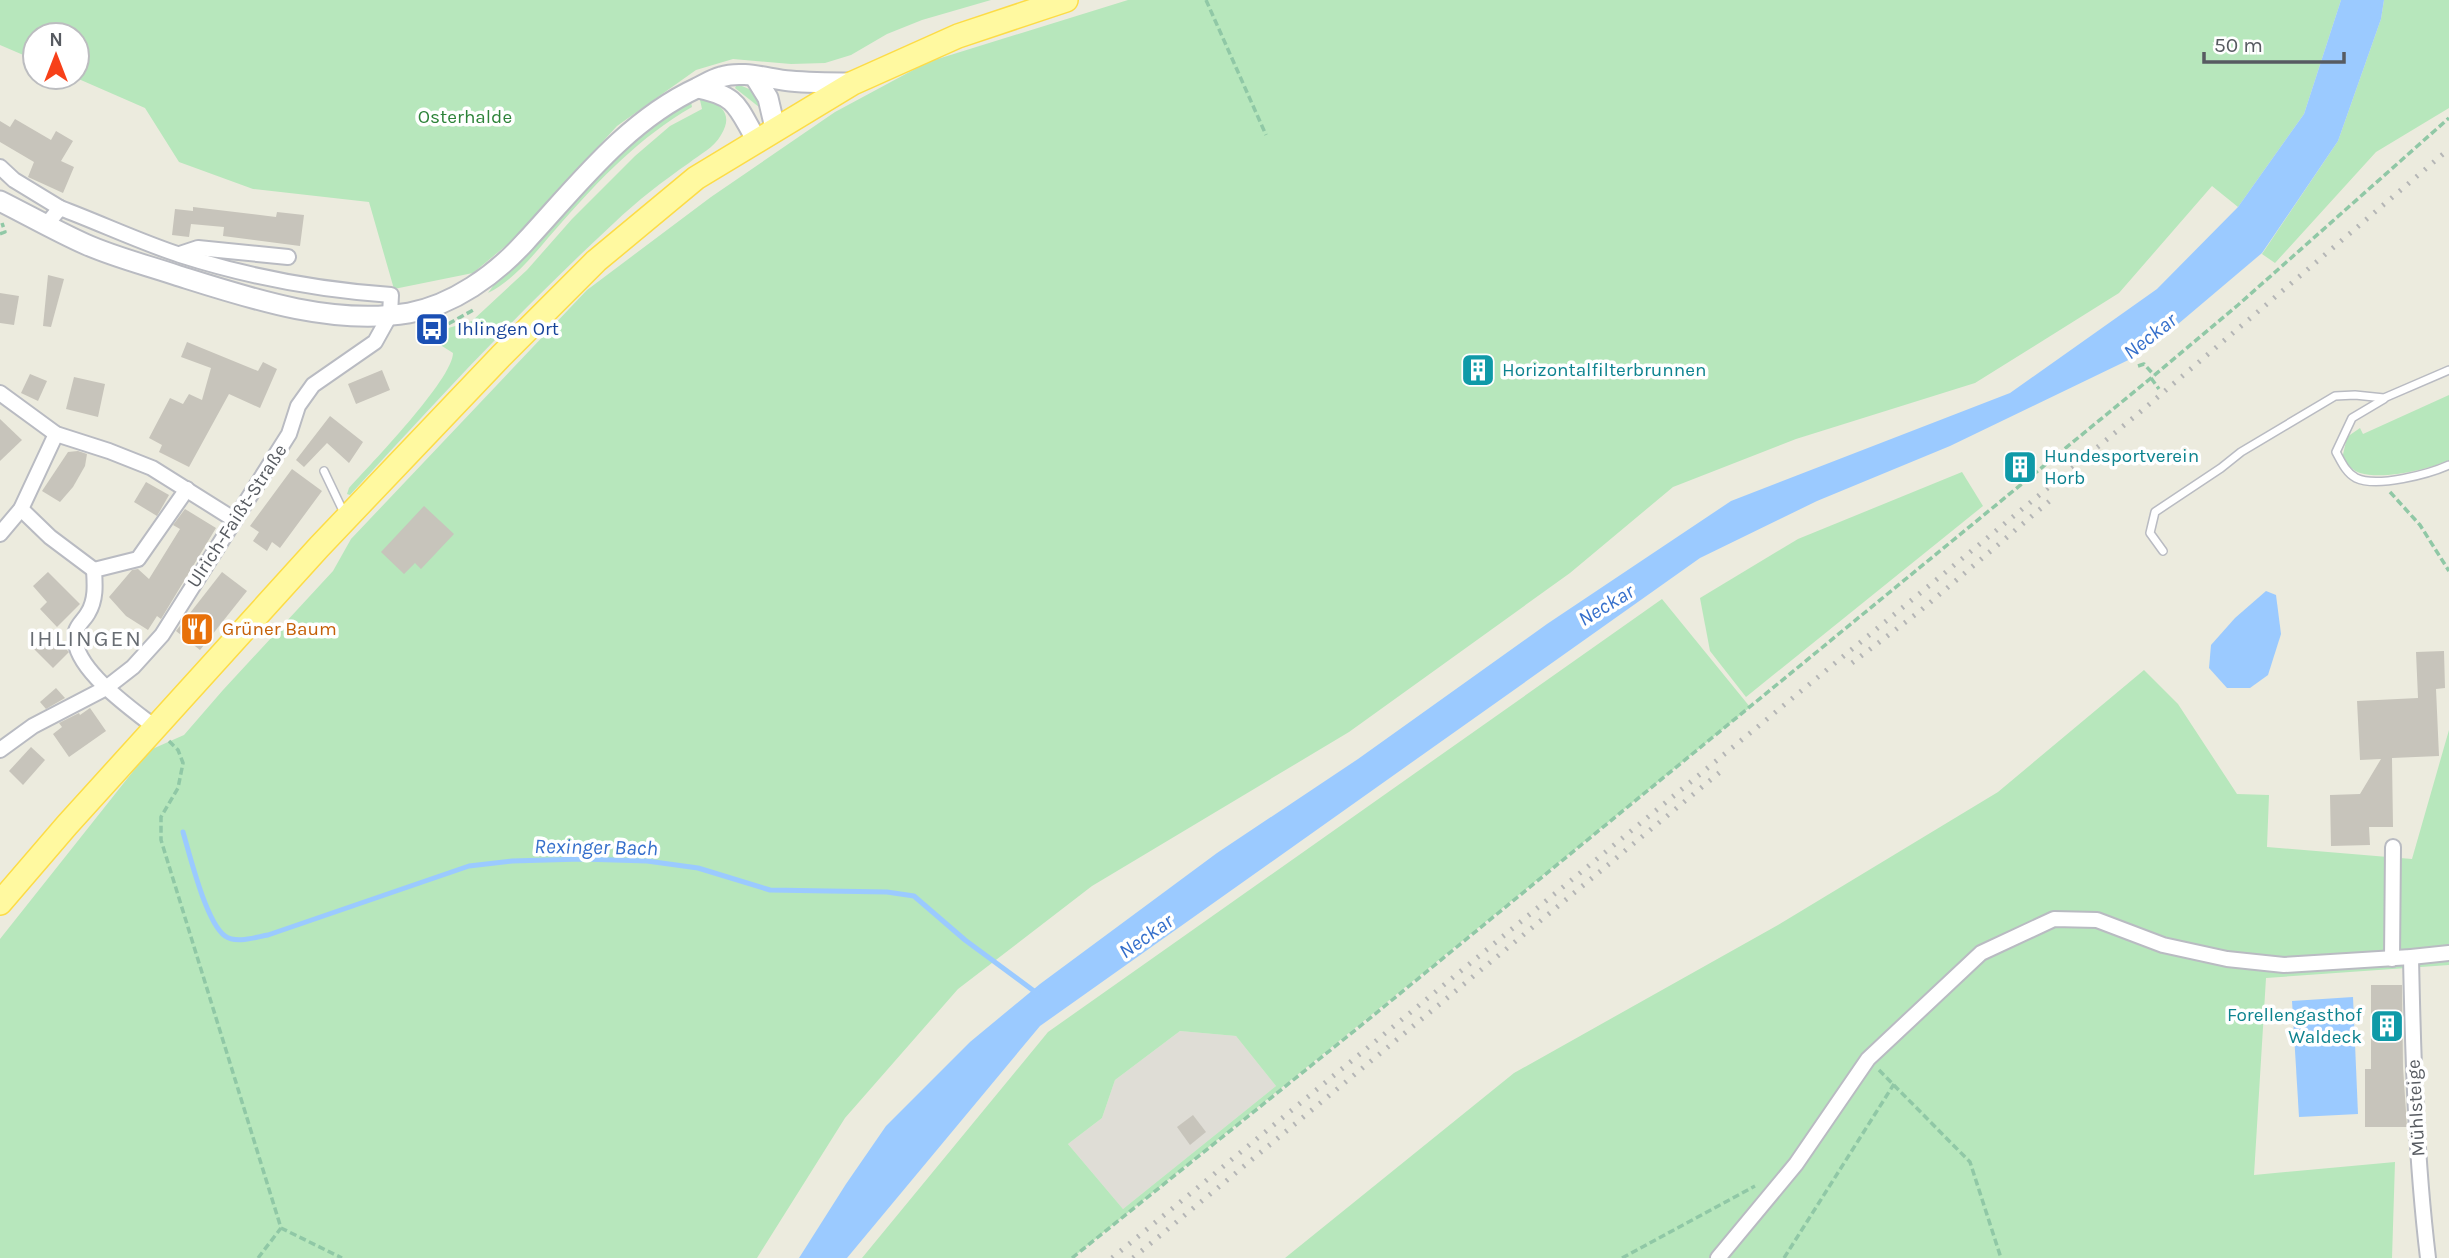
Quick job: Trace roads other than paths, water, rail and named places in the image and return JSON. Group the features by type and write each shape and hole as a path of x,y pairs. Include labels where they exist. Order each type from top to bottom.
{"main road":[{"path":"0,903 67,825 346,518 501,356 597,261 696,178 853,83 958,36 1066,0"}],"street":[{"path":"0,201 87,244 145,265 263,301 318,312 357,316 390,315 431,307 463,292 494,272 524,244 580,180 614,147 675,98 721,77 738,74 816,83 853,83"},
{"path":"755,77 768,98 766,134"},
{"path":"698,88 720,92 733,100 766,134"},
{"path":"0,167 14,180 60,208 179,254 265,278 343,292 391,295 390,315"},
{"path":"47,225 60,208"},
{"path":"179,254 198,248 288,257"},
{"name":"Ulrich-Faißt-Straße","path":"0,750 33,726 106,688 133,667 162,635 289,434 298,406 313,385 375,342 390,315"},
{"path":"0,393 55,434 152,468 235,520"},
{"path":"0,534 21,509 55,434"},
{"path":"94,570 138,559 187,489"},
{"path":"21,509 50,537 94,570 96,590 89,611 76,629 75,646 88,668 106,688 156,728"},
{"path":"2392,959 2393,847"},
{"path":"1718,1258 1796,1164 1868,1059 1982,953 2054,919 2097,920 2163,944 2227,959 2284,965 2449,953"},
{"name":"Mühlsteige","path":"2411,957 2414,1091 2428,1258"}],"lane":[{"path":"2449,370 2384,398 2352,418 2336,452 2343,465 2357,478 2381,481 2411,477 2449,465"},
{"path":"2163,551 2150,533 2155,512 2241,453 2335,396 2384,398"},
{"path":"324,471 346,518"}],"water":[{"name":"Neckar","path":"2341,0 2384,0 2381,19 2338,141 2262,253 2145,352 1950,446 1817,501 1700,558 1040,1026 847,1258 799,1258 886,1126 970,1042 1040,984 1217,853 1358,759 1547,624 1731,501 2010,393 2157,289 2238,207 2304,114"},
{"path":"2266,591 2276,595 2281,634 2268,675 2250,688 2227,688 2209,668 2211,645 2235,618"},
{"path":"2353,997 2358,1114 2299,1117 2292,1001"}],"waterway":[{"name":"Rexinger Bach","path":"183,832 199,888 211,917 225,936 235,940 268,935 469,866 512,861 582,859 647,861 698,868 770,890 887,892 914,896 965,940 1038,994"}],"railway":[{"path":"1112,1258 2139,413 2449,149"},
{"path":"1852,663 1920,611 2052,499"},
{"path":"1133,1258 1725,768"}],"place":[{"name":"Ihlingen Ort","path":"432,329"},
{"name":"Horizontalfilterbrunnen","path":"1478,370"},
{"name":"Hundesportverein Horb","path":"2020,467"},
{"name":"Grüner Baum","path":"197,629"},
{"name":"Forellengasthof Waldeck","path":"2387,1026"}],"district":[{"name":"IHLINGEN","path":"86,638"}],"park label":[{"name":"Osterhalde","path":"465,117"}]}
